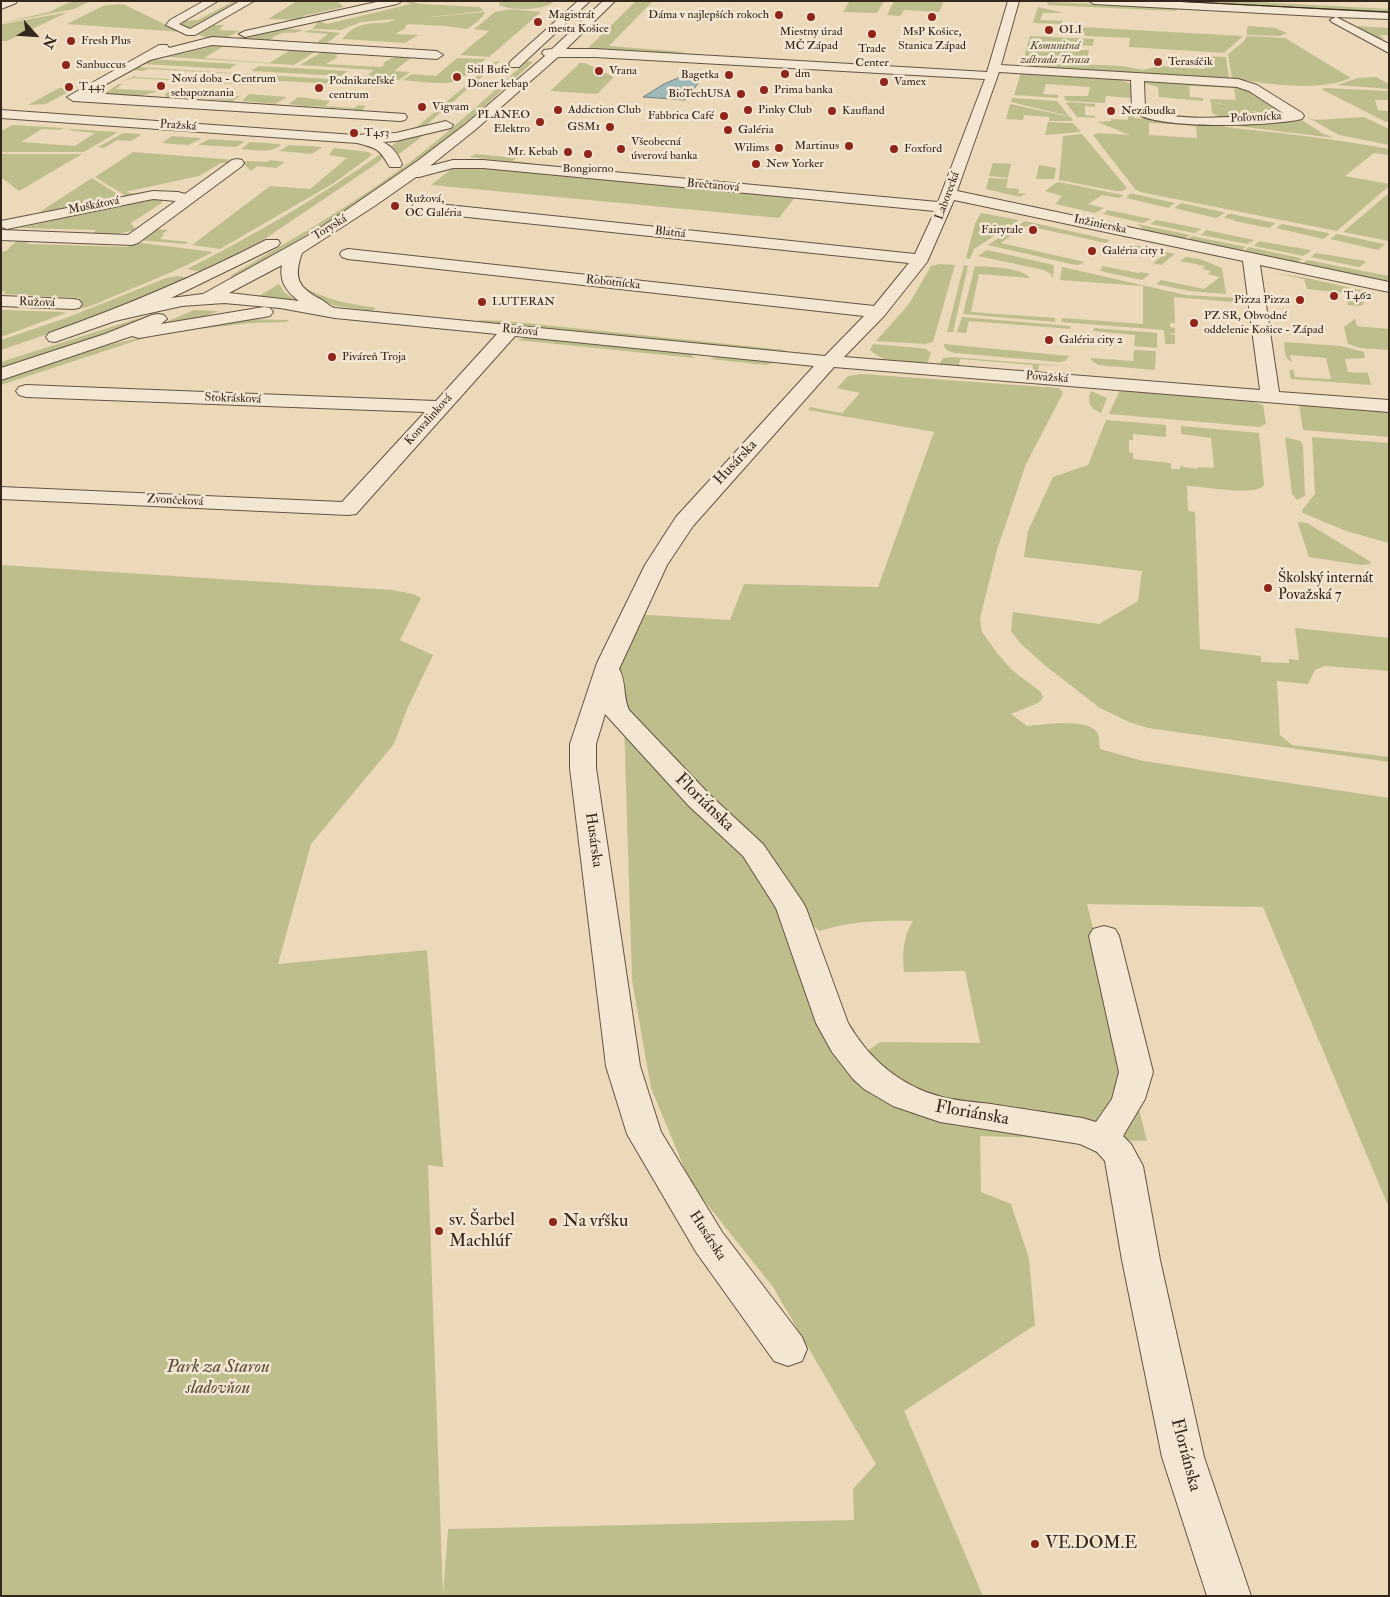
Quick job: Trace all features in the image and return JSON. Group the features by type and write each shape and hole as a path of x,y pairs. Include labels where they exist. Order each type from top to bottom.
{"street":[{"path":"1,6 12,1"},
{"path":"190,33 174,26 172,23 213,1"},
{"path":"39,116 249,1"},
{"path":"147,57 397,1"},
{"path":"504,74 585,1"},
{"name":"Toryská","path":"38,343 114,316 293,242 363,208 409,176 453,141 573,38 610,1"},
{"name":"Laborecká","path":"829,360 878,312 921,259 946,200 993,72 1014,1"},
{"path":"1094,1 1389,16"},
{"path":"1274,1 1389,7"},
{"path":"1196,6 1237,15 1389,23"},
{"path":"1336,20 1389,49"},
{"path":"573,38 574,44 578,48 595,52"},
{"path":"212,41 437,55"},
{"path":"538,43 556,53 575,56 696,61"},
{"path":"524,56 595,52 739,64"},
{"path":"542,64 575,56"},
{"name":"Poľovnícka","path":"696,61 1137,77 1243,84 1254,88 1298,116 1207,120 1150,116 1140,110 1137,77"},
{"name":"Pražská","path":"76,96 400,117"},
{"name":"Pražská","path":"1,114 355,139"},
{"path":"355,139 396,137 450,122 379,175"},
{"path":"355,139 372,142 387,149 393,156 396,164"},
{"path":"453,141 453,152 456,157 483,164"},
{"path":"186,201 237,163"},
{"path":"409,176 443,166 483,164"},
{"name":"Brečtanová","path":"483,164 946,200"},
{"name":"Muškátová","path":"1,225 153,195 178,196 186,201 132,240 1,235"},
{"name":"Inžinierska","path":"946,200 1251,258 1389,287"},
{"name":"Blatná","path":"419,207 921,259"},
{"name":"Toryská","path":"1,374 110,338 201,301 240,282 293,242"},
{"name":"Ružová","path":"293,242 288,276 292,286 308,300 335,313"},
{"name":"Robotnícka","path":"348,254 878,312"},
{"path":"1251,258 1270,396"},
{"path":"114,316 168,303 201,301 201,292 206,277"},
{"name":"Ružová","path":"201,301 231,299 310,308 335,313"},
{"name":"Ružová","path":"201,301 212,307 266,312 335,313 706,350"},
{"name":"Ružová","path":"1,302 73,304"},
{"name":"Ružová","path":"110,338 266,312"},
{"name":"Konvalinková","path":"348,509 511,330"},
{"name":"Považská","path":"706,350 1389,406"},
{"name":"Husárska","path":"788,1349 709,1242 644,1134 623,1066 583,768 583,744 609,663 656,566 684,522 829,360"},
{"name":"Stokrásková","path":"26,391 441,407"},
{"name":"Zvončeková","path":"1,493 348,509"},
{"name":"Floriánska","path":"609,663 611,696 618,714 699,800 753,850 791,908 832,1023 844,1044 856,1059 882,1084 905,1098 940,1109 1082,1131 1103,1139 1119,1153 1125,1166 1141,1260 1183,1457 1229,1596"},
{"path":"1103,1139 1127,1101 1136,1082 1136,1072 1104,936"}],"green space":[{"path":"72,1 91,1 74,9 1,23 49,12"},
{"path":"234,1 240,2 189,30 181,25 184,21 198,20"},
{"path":"297,1 337,1 344,7 303,16 304,20 268,19"},
{"path":"500,1 555,1 543,7 520,9 499,5"},
{"path":"636,1 653,1 609,46 686,52 662,54 588,48"},
{"path":"846,1 884,1 877,13 843,12 849,2"},
{"path":"894,1 939,1 943,3 939,12 904,10 900,16 887,15"},
{"path":"1131,1 1238,1 1389,9 1389,15"},
{"path":"405,2 421,4 479,7 484,11 420,18 485,12 479,20 467,29 408,24 404,27 406,28 395,34 418,35 405,43 342,39 349,32 364,24 384,23 396,19 361,22 341,30 312,29 319,21 327,24 411,4"},
{"path":"1047,2 1177,7 1177,10 1048,5"},
{"path":"125,5 181,32 67,24 103,6"},
{"path":"1038,7 1064,13 1043,13 1040,20 1063,21 1062,24 1033,23"},
{"path":"511,9 541,12 489,57 460,55 489,31 474,29 495,12"},
{"path":"68,12 7,41 1,41 1,25 3,24"},
{"path":"213,25 224,25 219,30 239,31 218,39 196,34"},
{"path":"1358,26 1389,28 1389,35 1379,35 1385,39 1371,37 1357,28"},
{"path":"1081,27 1243,36 1224,53 1129,47 1130,38 1086,36 1080,33"},
{"path":"1247,27 1275,28 1287,33 1280,36 1247,35"},
{"path":"280,28 303,30 279,34 269,41 315,44 328,34 304,32 310,30 340,33 323,46 233,39"},
{"name":"Komunitná záhrada Terasa","path":"1030,36 1094,39 1093,46 1081,45 1080,50 1089,50 1087,59 1078,59 1077,64 1122,66 1143,70 1159,66 1204,69 1206,56 1226,57 1229,78 1028,66 1031,49 1026,66 1022,65"},
{"path":"1247,36 1285,38 1351,78 1337,83 1308,86 1232,79 1228,54 1243,42"},
{"path":"228,45 234,47 224,46 204,58 269,63 289,51 282,49 318,50 294,65 155,56 172,56 214,46 205,46"},
{"path":"325,50 359,53 340,53 335,56 338,57 326,64 381,67 385,64 383,63 394,57 381,55 423,57 411,58 394,71 410,72 399,80 364,78 374,70 300,65"},
{"path":"457,58 486,59 465,76 454,75 451,77 461,79 450,83 403,80 412,74 436,76"},
{"path":"150,59 237,64 229,69 142,64"},
{"path":"500,61 424,127 411,132 492,63"},
{"path":"527,61 533,62 450,136 415,164 357,204 297,241 235,277 230,276 371,190 409,163 444,135"},
{"path":"580,63 585,63 614,77 597,94 550,91"},
{"path":"259,66 348,71 341,76 251,71"},
{"path":"137,67 394,83 389,87 264,80 251,85 132,78 122,82 138,74 134,77 246,84 259,75 148,69 143,71 132,70"},
{"path":"1021,73 1114,78 1132,84 1133,98 1106,96 1105,103 1068,101 1065,100 1064,96 1088,96 1090,87 1046,84 1043,94 1058,95 1058,98 1014,95"},
{"path":"1376,77 1389,84 1389,89 1337,85 1358,78"},
{"path":"1145,81 1224,84 1246,88 1276,107 1275,110 1266,114 1211,102 1210,99 1236,100 1234,88 1189,86 1190,97 1203,98 1203,101 1159,97 1158,87 1144,83"},
{"path":"122,84 116,89 158,91 137,97 103,94"},
{"path":"59,88 74,89 46,104 28,105"},
{"path":"1321,89 1389,91 1389,100 1375,100 1378,110 1389,111 1389,122"},
{"path":"168,92 240,96 226,104 230,101 180,97 175,101 167,98 165,94"},
{"path":"249,94 287,97 275,104 242,101"},
{"path":"298,97 330,101 325,106 354,108 358,105 366,106 361,111 352,112 353,109 336,108 332,111 327,111 331,107 308,106 301,109 304,106 289,104"},
{"path":"1012,98 1057,101 1069,116 1011,102"},
{"path":"1211,102 1263,114 1220,117 1212,113"},
{"path":"1066,103 1095,104 1095,107 1085,106 1085,115 1095,116 1095,118 1077,117"},
{"path":"1010,104 1071,117 1073,121 1049,121 1049,117 1024,115 1023,120 1006,119"},
{"path":"1128,106 1133,107 1134,118 1174,120 1174,124 1149,123 1149,135 1197,138 1196,126 1181,124 1182,121 1389,149 1389,155 1374,153 1345,176 1389,184 1389,186 1337,231 1140,192 1135,189 1093,135 1098,133 1130,135 1097,122 1111,121 1111,119 1128,120"},
{"path":"1307,117 1315,120 1364,117 1389,129 1389,145 1339,135"},
{"path":"1302,120 1322,133 1334,138 1204,122 1228,124"},
{"path":"1048,122 1073,123 1081,132 1045,135"},
{"path":"13,125 65,128 59,130 42,129 21,142 75,146 95,133 68,130 70,129 118,132 84,152 1,152 1,131"},
{"path":"123,133 142,134 131,141 117,140 104,148 98,147"},
{"path":"1082,134 1127,188 1122,191 1116,191 1059,180 1063,136"},
{"path":"424,135 399,154 396,154 390,147 403,138"},
{"path":"172,136 201,139 188,145 162,143"},
{"path":"209,139 244,142 236,147 198,145"},
{"path":"250,142 281,145 272,150 241,149"},
{"path":"289,145 322,147 312,154 279,151"},
{"path":"334,148 368,152 372,155 334,183 220,249 192,245 270,186 310,189 347,158 329,155"},
{"path":"133,152 236,160 231,163 221,163 199,176 125,192 136,194 126,196 95,177"},
{"path":"382,153 381,160 376,164 263,240 201,272 187,269 287,214"},
{"path":"1,154 82,154 19,191 1,177"},
{"path":"476,154 516,158 513,161 535,163 528,164 469,157"},
{"path":"270,160 285,162 276,168 257,166 251,171 243,163 246,161 267,162"},
{"path":"993,163 1011,164 1008,178 989,176"},
{"path":"1039,165 1056,168 1054,179 1036,179"},
{"path":"470,166 796,196 779,218 431,185 454,167"},
{"path":"92,178 122,197 41,211"},
{"path":"989,178 1008,179 1006,188 1019,189 1018,193 1026,194 1020,197 986,189"},
{"path":"1059,182 1124,195 1119,198 1102,195 1088,204 1104,208 1095,213 1055,204 1062,196 1045,191"},
{"path":"1389,193 1389,241 1343,232"},
{"path":"1130,194 1175,203 1168,208 1126,198"},
{"path":"155,198 162,200 162,203 131,223 136,230 112,235 92,235 96,230 19,228 126,205 122,202"},
{"path":"1181,203 1225,213 1216,218 1174,208"},
{"path":"1108,210 1151,219 1143,223 1103,214"},
{"path":"981,213 1019,220 974,249 970,259 966,258 975,224"},
{"path":"1228,214 1276,223 1269,228 1224,218"},
{"path":"1156,220 1202,229 1194,233 1150,224"},
{"path":"1025,221 1110,240 1106,243 1027,226 1016,233 1009,231"},
{"path":"1137,224 1190,235 1184,239 1146,231"},
{"path":"1282,224 1330,234 1323,239 1276,228"},
{"path":"154,229 168,230 162,234 164,235 160,239 189,242 185,244 138,240"},
{"path":"1206,230 1254,240 1247,244 1201,235"},
{"path":"1005,234 1012,235 1001,243 1085,262 1078,265 1071,264 988,245"},
{"path":"1337,234 1385,244 1378,250 1330,239"},
{"path":"1192,236 1246,247 1241,251 1187,240"},
{"path":"20,238 32,239 27,244 128,247 134,242 213,252 96,304 68,310 80,298 3,294 6,291 1,292 1,252 6,251"},
{"path":"1259,241 1311,251 1303,256 1254,246"},
{"path":"1134,245 1175,254 1161,265 1153,263 1163,255 1128,247"},
{"path":"1249,247 1302,259 1297,263 1243,252"},
{"path":"987,250 1054,265 1053,279 1051,274 1044,270 978,256"},
{"path":"1316,253 1365,261 1365,263 1359,267 1311,257"},
{"path":"1186,257 1200,259 1222,268 1226,294 1189,291 1156,284 1161,280 1204,289 1220,277 1208,274 1211,271 1203,269 1205,266 1180,261"},
{"path":"1307,260 1389,276 1389,282 1302,264"},
{"path":"940,264 955,265 933,342 925,344 876,341 909,304 931,266"},
{"path":"964,265 968,266 953,332 947,332"},
{"path":"975,266 1012,270 1026,274 1030,278 979,274 971,312 1055,318 1055,322 963,314"},
{"path":"1103,266 1150,274 1142,280 1104,272 1100,270"},
{"path":"1062,267 1186,295 1238,298 1244,300 1245,303 1174,297 1175,323 1170,323 1170,327 1175,328 1175,333 1169,334 1175,335 1175,344 1165,344 1164,330 1061,322 1062,318 1143,324 1143,286 1060,280"},
{"path":"1274,273 1307,278 1374,293 1371,296 1358,294 1354,300 1365,302 1361,306 1348,305 1345,293 1307,289 1304,279"},
{"path":"177,276 189,278 74,325 1,350 1,340 66,318 166,278"},
{"path":"295,278 300,280 302,286 320,295 347,303 376,308 372,311 338,306 320,301 307,294"},
{"path":"279,284 284,292 297,301 254,299"},
{"path":"1,310 62,312 66,313 1,337"},
{"path":"194,310 219,311 194,320 159,325"},
{"path":"157,313 104,335 1,368 1,362"},
{"path":"962,317 1070,326 1071,329 969,321 966,333 957,332"},
{"path":"246,319 289,320 287,322 251,323 189,330 193,328"},
{"path":"1355,319 1357,326 1389,329 1389,350 1360,348 1348,344 1344,327"},
{"path":"478,321 506,321 786,350 777,352"},
{"path":"1094,328 1157,333 1157,348 1134,346 1135,335 1093,331"},
{"path":"159,333 1,385 1,380 109,345"},
{"path":"529,337 690,354 695,358 517,340"},
{"path":"1284,342 1341,346 1364,352 1365,358 1345,359 1348,372 1368,373 1371,385 1291,379 1289,371 1293,369 1295,377 1331,379 1326,358 1290,355 1292,362 1289,361 1286,357"},
{"path":"873,344 920,348 926,349 931,353 927,364 897,362 876,355 870,350"},
{"path":"944,344 1069,356 1065,361 1059,362 955,353 948,351"},
{"path":"1134,350 1156,351 1155,370 1098,365 1091,360 1091,358 1133,361"},
{"path":"720,356 776,362 766,365 710,359"},
{"path":"952,357 1064,366 1039,365 1038,372 1032,372 1033,365 960,359 959,366 939,365 943,358"},
{"name":"Park za Starou sladovňou","path":"861,374 1059,388 1063,393 1026,464 997,550 980,618 982,632 997,653 1013,671 1041,692 1043,698 1038,703 1011,714 1027,726 1065,723 1086,725 1094,729 1098,734 1100,749 1143,761 1389,798 1389,1208 1263,907 1087,904 1147,1141 980,1136 981,1192 1011,1204 1029,1258 1035,1325 904,1411 983,1596 1,1596 1,565 393,590 413,594 421,598 400,640 433,655 407,709 394,744 311,844 278,964 427,950 443,1167 428,1165 443,1595 448,1529 854,1520 853,1489 876,1464 773,1287 691,1184 651,1088 632,980 624,722 611,696 632,614 730,620 744,584 878,587 934,432 808,410 810,407 842,413 860,393 837,388 848,376","holes":["792,909 820,931 866,922 913,921 904,945 904,972 965,971 980,1043 880,1042 856,1059"]},
{"path":"1120,390 1251,401 1263,405 1266,424 1259,427 1109,414"},
{"path":"1091,391 1107,398 1101,413 1090,405"},
{"path":"1299,404 1389,412 1389,437 1303,430"},
{"path":"1106,420 1166,425 1166,437 1133,434 1133,440 1129,440 1129,452 1133,453 1133,459 1171,463 1171,469 1180,469 1181,465 1198,469 1198,467 1214,468 1211,438 1181,434 1181,426 1259,433 1264,485 1259,488 1240,491 1187,486 1188,511 1195,512 1200,649 1261,656 1261,662 1289,663 1289,659 1299,660 1295,628 1389,638 1389,671 1325,666 1315,670 1308,684 1277,681 1280,735 1292,745 1389,757 1389,762 1148,728 1129,722 1100,708 1047,667 1021,644 1011,631 1013,612 1099,624 1138,601 1142,571 1024,557 1028,531 1053,477 1088,465"},
{"path":"1285,437 1300,441 1303,445 1305,496 1297,500 1292,494"},
{"path":"1312,437 1389,443 1389,543 1346,531 1303,513 1302,510 1315,494"},
{"path":"1299,522 1307,523 1371,562 1370,564 1361,565 1309,557 1298,524"}],"water":[{"path":"683,76 703,77 685,100 643,97 664,84"}],"tram line":[{"path":"1170,1 1389,12"}],"place":[{"name":"Dáma v najlepších rokoch","path":"779,15"},
{"name":"Miestny úrad MČ Západ","path":"811,17"},
{"name":"MsP Košice, Stanica Západ","path":"932,17"},
{"name":"Magistrát mesta Košice","path":"538,22"},
{"name":"OLI","path":"1049,30"},
{"name":"Trade Center","path":"872,34"},
{"name":"Fresh Plus","path":"71,41"},
{"name":"Terasáčik","path":"1158,62"},
{"name":"Sanbuccus","path":"66,65"},
{"name":"Vrana","path":"599,71"},
{"name":"dm","path":"785,74"},
{"name":"Bagetka","path":"729,75"},
{"name":"Stil Bufe Doner kebap","path":"457,77"},
{"name":"Vamex","path":"884,82"},
{"name":"Nová doba - Centrum sebapoznania","path":"161,86"},
{"name":"T443","path":"69,87"},
{"name":"Podnikateľské centrum","path":"319,88"},
{"name":"Prima banka","path":"764,90"},
{"name":"BioTechUSA","path":"741,94"},
{"name":"Vigvam","path":"422,107"},
{"name":"Addiction Club","path":"558,110"},
{"name":"Pinky Club","path":"748,110"},
{"name":"Kaufland","path":"832,111"},
{"name":"Nezábudka","path":"1111,111"},
{"name":"Fabbrica Café","path":"724,116"},
{"name":"PLANEO Elektro","path":"540,122"},
{"name":"GSM1","path":"610,127"},
{"name":"Galéria","path":"728,130"},
{"name":"T453","path":"354,133"},
{"name":"Martinus","path":"849,146"},
{"name":"Wilims","path":"779,148"},
{"name":"Všeobecná úverová banka","path":"621,149"},
{"name":"Foxford","path":"894,149"},
{"name":"Mr. Kebab","path":"568,152"},
{"name":"Bongiorno","path":"588,154"},
{"name":"New Yorker","path":"756,164"},
{"name":"Ružová, OC Galéria","path":"395,206"},
{"name":"Fairytale","path":"1033,230"},
{"name":"Galéria city 1","path":"1092,251"},
{"name":"T462","path":"1334,296"},
{"name":"Pizza Pizza","path":"1300,300"},
{"name":"LUTERAN","path":"482,302"},
{"name":"PZ SR, Obvodné oddelenie Košice - Západ","path":"1194,323"},
{"name":"Galéria city 2","path":"1049,340"},
{"name":"Piváreň Troja","path":"332,357"},
{"name":"Školský internát Považská 7","path":"1268,588"},
{"name":"Na vŕšku","path":"553,1222"},
{"name":"sv. Šarbel Machlúf","path":"439,1231"},
{"name":"VE.DOM.E","path":"1035,1544"}]}
